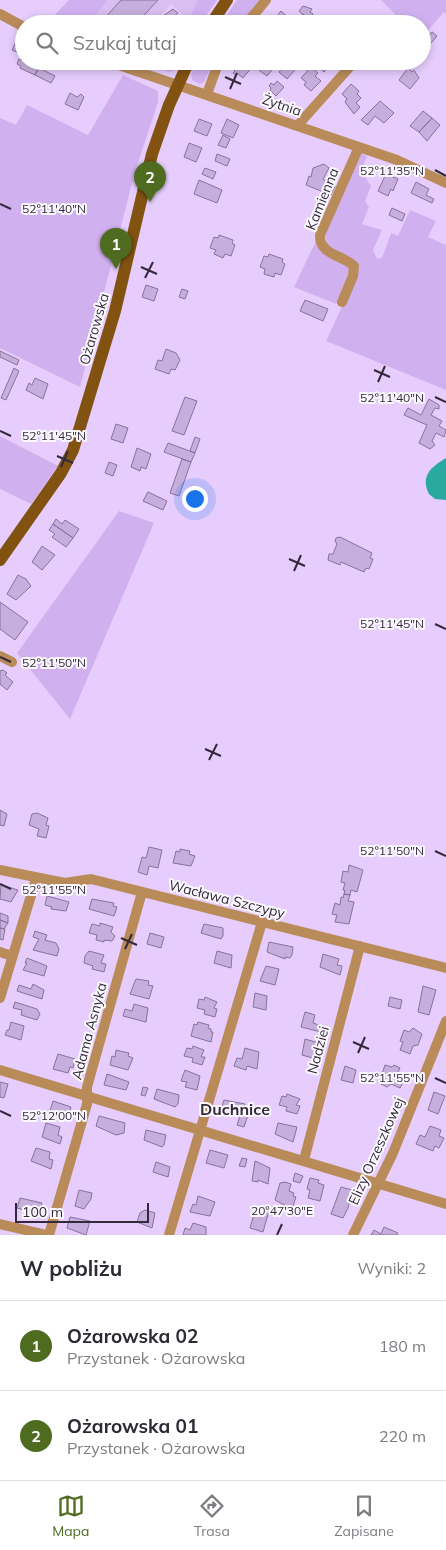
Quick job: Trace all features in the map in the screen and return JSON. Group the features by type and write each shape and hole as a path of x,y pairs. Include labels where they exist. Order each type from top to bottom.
{"main road":[{"path":"217,15 227,0"},
{"name":"Ożarowska","path":"0,560 61,473 78,437 117,303 152,154 185,70"}],"street":[{"path":"254,15 266,0"},
{"path":"0,14 15,22"},
{"name":"Żytnia","path":"135,70 397,160 446,183"},
{"path":"208,94 216,70"},
{"path":"298,125 347,70"},
{"name":"Kamienna","path":"342,302 353,276 354,266 326,250 321,245 320,235 359,147"},
{"path":"0,656 12,662"},
{"name":"Wacława Szczypy","path":"0,870 36,879 65,883 91,879 446,968"},
{"path":"0,998 36,879"},
{"name":"Adama Asnyka","path":"48,1235 87,1104 88,1085 142,892"},
{"path":"168,1235 262,922"},
{"name":"Nadziei","path":"304,1160 360,946"},
{"path":"0,952 12,956"},
{"name":"Elizy Orzeszkowej","path":"353,1235 393,1153 446,1021"},
{"path":"0,1070 446,1204"},
{"path":"0,1224 48,1235"}],"shaded area":[{"path":"69,0 108,0 95,15 55,15"},
{"path":"108,0 202,0 192,15 183,15 171,4 161,15 95,15"},
{"path":"198,0 217,0 206,15 191,15"},
{"path":"237,0 262,0 249,15 227,15"},
{"path":"381,0 446,0 446,14 444,12 431,27 431,15 396,15"},
{"path":"193,70 210,70 204,82 199,84 192,80 191,74"},
{"path":"123,75 158,91 158,102 134,175 80,387 0,348 0,118 16,125 27,105 88,135"},
{"path":"359,153 367,156 361,171 371,186 365,201 369,207 362,224 382,230 373,250 377,259 382,258 391,233 398,236 410,210 436,221 428,237 446,245 446,390 326,341 359,270 357,264 328,247 325,233"},
{"path":"316,241 350,269 342,295 336,304 294,287"},
{"path":"0,436 58,466 31,504 0,489"},
{"path":"446,458 446,500 435,499 429,494 426,477 436,465"},
{"path":"119,511 154,523 70,719 17,653"}],"building":[{"path":"121,0 158,0 144,15 108,15"},
{"path":"303,6 312,9 310,12 313,14 304,15 299,11"},
{"path":"173,9 178,13 176,15 164,15"},
{"path":"431,33 437,36 431,43"},
{"path":"24,70 38,70 35,75"},
{"path":"38,70 43,70 55,76 51,83 35,75"},
{"path":"250,70 243,78 237,73 236,75 233,73 235,71"},
{"path":"259,70 272,70 267,76"},
{"path":"281,70 295,70 287,79 279,72"},
{"path":"308,70 314,70 318,73 315,76 321,81 311,91 304,85 306,82 301,78"},
{"path":"406,70 412,72 414,70 419,78 410,89 399,80"},
{"path":"277,81 284,87 276,96 269,86 271,83 274,85"},
{"path":"351,84 359,91 357,94 361,98 356,103 360,107 354,114 345,102 347,99 342,94"},
{"path":"70,93 77,97 81,94 84,97 78,110 65,104"},
{"path":"380,101 394,113 384,123 375,116 368,125 361,120"},
{"path":"423,111 432,118 419,132 410,126"},
{"path":"432,118 440,125 427,141 419,132"},
{"path":"199,119 212,124 207,136 194,131"},
{"path":"227,119 239,125 233,138 221,133"},
{"path":"223,135 230,139 226,148 218,145"},
{"path":"189,143 202,148 196,162 184,157"},
{"path":"217,154 230,159 227,166 215,161"},
{"path":"324,164 329,168 323,179 335,186 331,195 306,185 309,176 311,177 313,168"},
{"path":"205,168 216,172 213,179 202,174"},
{"path":"386,174 398,179 393,191 391,189 388,196 378,191"},
{"path":"199,180 222,190 217,203 194,194"},
{"path":"416,182 429,189 426,195 434,199 432,203 411,193"},
{"path":"392,208 405,214 402,221 389,215"},
{"path":"219,235 233,240 232,243 235,245 231,256 225,254 223,258 214,254 216,250 210,248 214,237 218,238"},
{"path":"269,254 283,259 282,262 285,264 281,275 275,273 274,277 264,274 265,269 260,267 264,256 268,257"},
{"path":"146,285 158,289 154,301 142,297"},
{"path":"182,289 188,291 185,299 179,297"},
{"path":"305,300 328,309 323,321 300,311"},
{"path":"166,349 176,353 180,360 175,370 171,369 169,374 155,369 158,360 162,361"},
{"path":"0,351 19,360 17,365 0,357"},
{"path":"14,368 19,371 6,400 1,398"},
{"path":"35,378 48,384 43,399 26,390 29,383 32,385"},
{"path":"185,397 197,401 184,435 172,431"},
{"path":"429,399 439,405 439,409 435,408 431,415 442,421 439,426 446,430 444,437 436,433 432,441 435,445 430,449 419,443 427,425 404,415 408,408 421,415"},
{"path":"116,424 128,428 123,443 111,439"},
{"path":"195,437 200,439 195,453 190,451"},
{"path":"168,443 195,453 191,462 164,452"},
{"path":"137,448 151,454 146,469 141,467 140,471 131,467"},
{"path":"182,459 191,462 179,496 170,493"},
{"path":"109,462 117,465 113,476 105,473"},
{"path":"148,492 167,501 163,510 143,501"},
{"path":"56,519 62,524 65,520 79,529 73,538 53,524"},
{"path":"53,524 73,538 66,547 52,537 55,534 49,530"},
{"path":"340,537 372,553 370,558 373,559 369,569 366,568 364,572 341,562 340,565 328,560 329,554 333,554 337,544 336,538"},
{"path":"42,546 55,555 42,570 32,562"},
{"path":"18,575 26,579 31,586 16,600 7,594"},
{"path":"0,602 28,622 15,640 0,629"},
{"path":"3,670 7,673 5,675 13,682 7,690 0,684 0,671"},
{"path":"0,810 7,814 4,826 0,825"},
{"path":"37,813 48,818 46,825 49,826 46,838 37,836 39,829 29,825 32,814"},
{"path":"149,847 162,850 158,868 149,866 147,875 138,872 142,857 146,858"},
{"path":"180,849 190,851 189,854 195,856 191,866 173,863 176,851 180,852"},
{"path":"349,865 363,870 357,892 351,890 350,895 344,894 345,883 341,882 343,871 348,872"},
{"path":"1,885 18,890 11,902 0,899"},
{"path":"344,894 350,895 348,901 354,902 349,924 335,922 337,915 332,914 335,903 340,905 341,897 343,898"},
{"path":"47,896 69,902 66,911 51,909 52,907 45,905"},
{"path":"92,899 114,903 113,906 117,907 114,916 89,909"},
{"path":"0,913 8,916 8,923 0,920"},
{"path":"0,920 8,923 4,929 0,928"},
{"path":"100,923 113,927 111,932 115,936 112,941 96,940 97,935 89,933 92,924 100,926"},
{"path":"204,924 223,928 221,939 201,933"},
{"path":"0,928 5,929 3,940 0,939"},
{"path":"35,931 47,935 45,940 56,943 59,949 57,956 33,950 39,939 33,937"},
{"path":"150,933 164,937 161,948 147,944"},
{"path":"269,942 293,947 292,955 290,958 285,957 285,959 267,952"},
{"path":"89,951 104,955 101,963 106,964 104,972 92,969 93,966 84,963 85,956"},
{"path":"217,951 232,955 231,968 214,963"},
{"path":"323,954 339,959 337,965 342,966 340,975 320,967"},
{"path":"27,958 47,966 44,976 23,970 27,963 25,963"},
{"path":"266,966 279,969 275,985 260,981"},
{"path":"136,979 149,981 148,985 153,986 149,999 130,994"},
{"path":"33,984 44,990 42,999 17,991 19,985 31,989"},
{"path":"423,986 436,990 429,1015 418,1012"},
{"path":"255,993 267,996 266,1010 253,1007"},
{"path":"205,997 217,1002 214,1008 217,1009 215,1017 204,1014 205,1010 197,1008 199,999 204,1000"},
{"path":"390,997 402,1000 400,1009 388,1006"},
{"path":"15,1002 37,1009 40,1014 37,1020 21,1015 22,1010 13,1008"},
{"path":"134,1004 148,1008 146,1022 123,1016 125,1009 132,1011"},
{"path":"305,1012 315,1015 313,1023 322,1026 321,1032 301,1027"},
{"path":"11,1022 24,1026 21,1040 5,1035 7,1030 9,1030"},
{"path":"198,1022 209,1025 208,1028 213,1032 211,1042 191,1036 194,1024 197,1025"},
{"path":"413,1028 422,1034 418,1045 413,1046 410,1054 400,1050 403,1042 400,1041 404,1030 409,1032"},
{"path":"305,1039 319,1043 316,1059 302,1055"},
{"path":"193,1046 204,1050 201,1057 205,1057 202,1065 192,1062 193,1058 184,1056 187,1048 192,1049"},
{"path":"245,1048 259,1052 257,1069 247,1066 246,1070 234,1066 237,1058 242,1059"},
{"path":"116,1050 129,1053 128,1056 133,1058 128,1070 110,1065 112,1056 115,1057"},
{"path":"58,1054 75,1059 73,1068 70,1067 68,1073 53,1069"},
{"path":"385,1065 392,1067 394,1065 400,1068 396,1077 404,1080 400,1088 391,1084 387,1087 379,1083"},
{"path":"345,1066 356,1070 353,1083 341,1080"},
{"path":"185,1070 200,1076 197,1090 185,1087 187,1082 181,1081"},
{"path":"107,1074 129,1082 126,1090 104,1085"},
{"path":"0,1082 8,1084 4,1098 0,1097"},
{"path":"143,1087 148,1088 145,1096 141,1095"},
{"path":"157,1089 179,1095 178,1104 175,1107 154,1099"},
{"path":"434,1092 445,1096 438,1114 428,1110"},
{"path":"287,1094 300,1099 296,1105 300,1106 297,1114 286,1111 287,1107 279,1105 282,1096 286,1097"},
{"path":"224,1100 245,1104 244,1111 249,1112 244,1127 237,1125 240,1116 220,1112"},
{"path":"53,1101 71,1107 67,1120 49,1114"},
{"path":"99,1116 125,1123 124,1133 116,1135 96,1126"},
{"path":"46,1123 60,1127 58,1135 62,1137 60,1144 42,1137"},
{"path":"278,1123 297,1127 293,1142 275,1134"},
{"path":"430,1126 441,1130 439,1136 444,1138 439,1148 435,1146 433,1151 416,1144 420,1135 425,1137"},
{"path":"146,1130 166,1135 164,1145 162,1147 144,1140"},
{"path":"36,1148 50,1152 49,1159 53,1160 51,1169 31,1161"},
{"path":"210,1150 228,1155 224,1168 206,1163"},
{"path":"242,1158 247,1159 245,1167 239,1166"},
{"path":"255,1161 270,1168 268,1184 258,1180 258,1182 252,1181"},
{"path":"156,1162 170,1167 168,1177 153,1172"},
{"path":"295,1173 303,1176 300,1183 293,1181"},
{"path":"310,1178 319,1180 318,1183 324,1185 320,1201 308,1198 310,1190 307,1189"},
{"path":"280,1183 291,1184 289,1191 294,1193 293,1196 296,1197 293,1206 290,1205 290,1208 275,1200"},
{"path":"341,1187 352,1190 348,1208 343,1218 331,1214"},
{"path":"79,1190 92,1193 91,1199 84,1209 75,1206"},
{"path":"198,1196 215,1202 210,1216 190,1212 193,1204 196,1205"},
{"path":"20,1198 42,1203 39,1214 17,1208"},
{"path":"256,1207 269,1211 263,1232 250,1228"},
{"path":"145,1210 155,1213 152,1228 137,1222 140,1213"},
{"path":"70,1217 90,1221 86,1235 67,1228"},
{"path":"193,1223 206,1227 206,1235 183,1235 185,1228 190,1230"},
{"path":"384,1227 398,1233 397,1235 371,1235 374,1230 381,1234"}],"place":[{"name":"Ożarowska 01","path":"150,202"},
{"name":"Ożarowska 02","path":"116,269"}],"district":[{"name":"Duchnice","path":"235,1109"}]}
